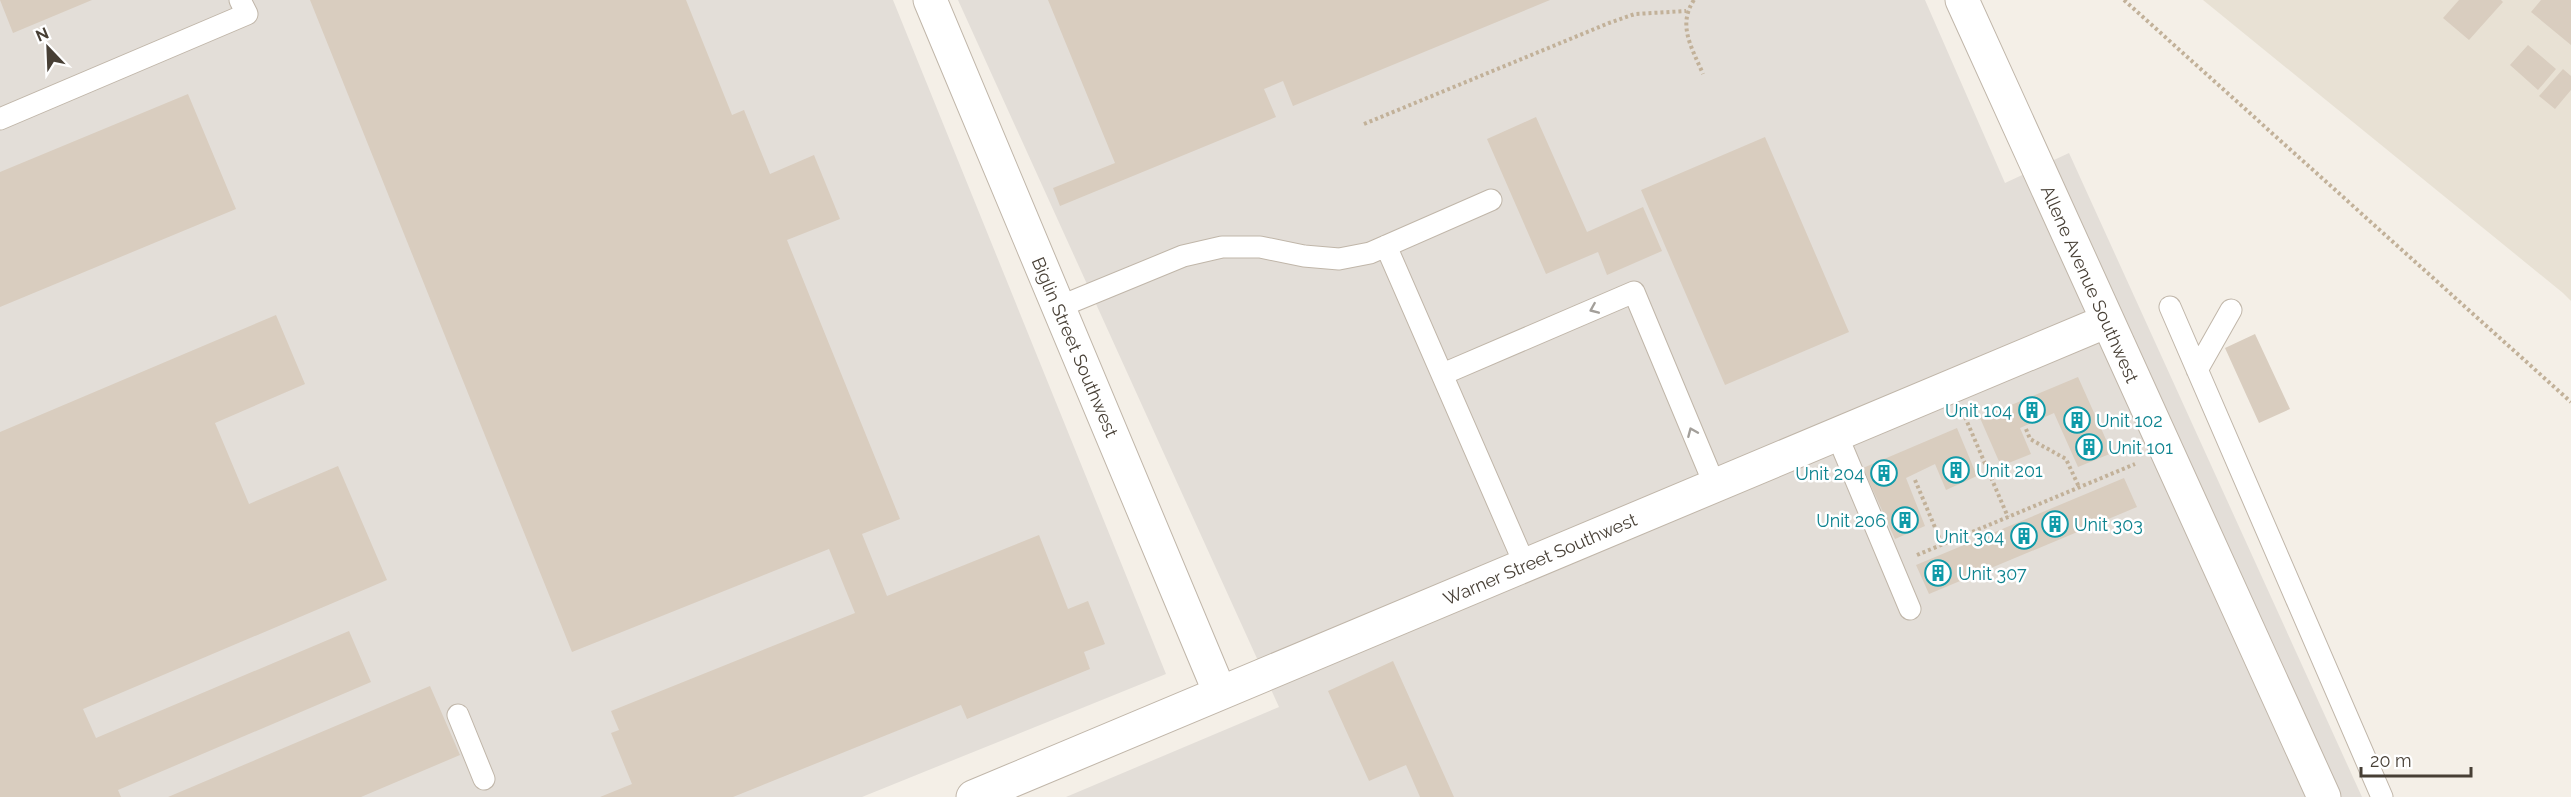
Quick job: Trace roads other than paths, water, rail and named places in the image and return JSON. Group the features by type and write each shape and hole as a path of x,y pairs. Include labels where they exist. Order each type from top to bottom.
{"street":[{"name":"Biglin Street Southwest","path":"930,0 1220,693"},
{"name":"Allene Avenue Southwest","path":"1962,0 2324,797"},
{"name":"Warner Street Southwest","path":"973,797 2107,321"}],"lane":[{"path":"0,119 247,14 240,0"},
{"path":"1059,307 1183,256 1222,247 1260,247 1304,256 1339,259 1370,253 1491,200"},
{"path":"1386,246 1525,565"},
{"path":"1443,374 1634,292 1715,486"},
{"path":"2170,307 2382,797"},
{"path":"2197,370 2231,310"},
{"path":"1837,435 1910,609"},
{"path":"458,715 484,779"}],"place":[{"name":"Unit 104","path":"2032,410"},
{"name":"Unit 102","path":"2077,420"},
{"name":"Unit 101","path":"2089,447"},
{"name":"Unit 201","path":"1956,470"},
{"name":"Unit 204","path":"1884,473"},
{"name":"Unit 206","path":"1905,520"},
{"name":"Unit 303","path":"2055,524"},
{"name":"Unit 304","path":"2024,536"},
{"name":"Unit 307","path":"1938,573"}]}
